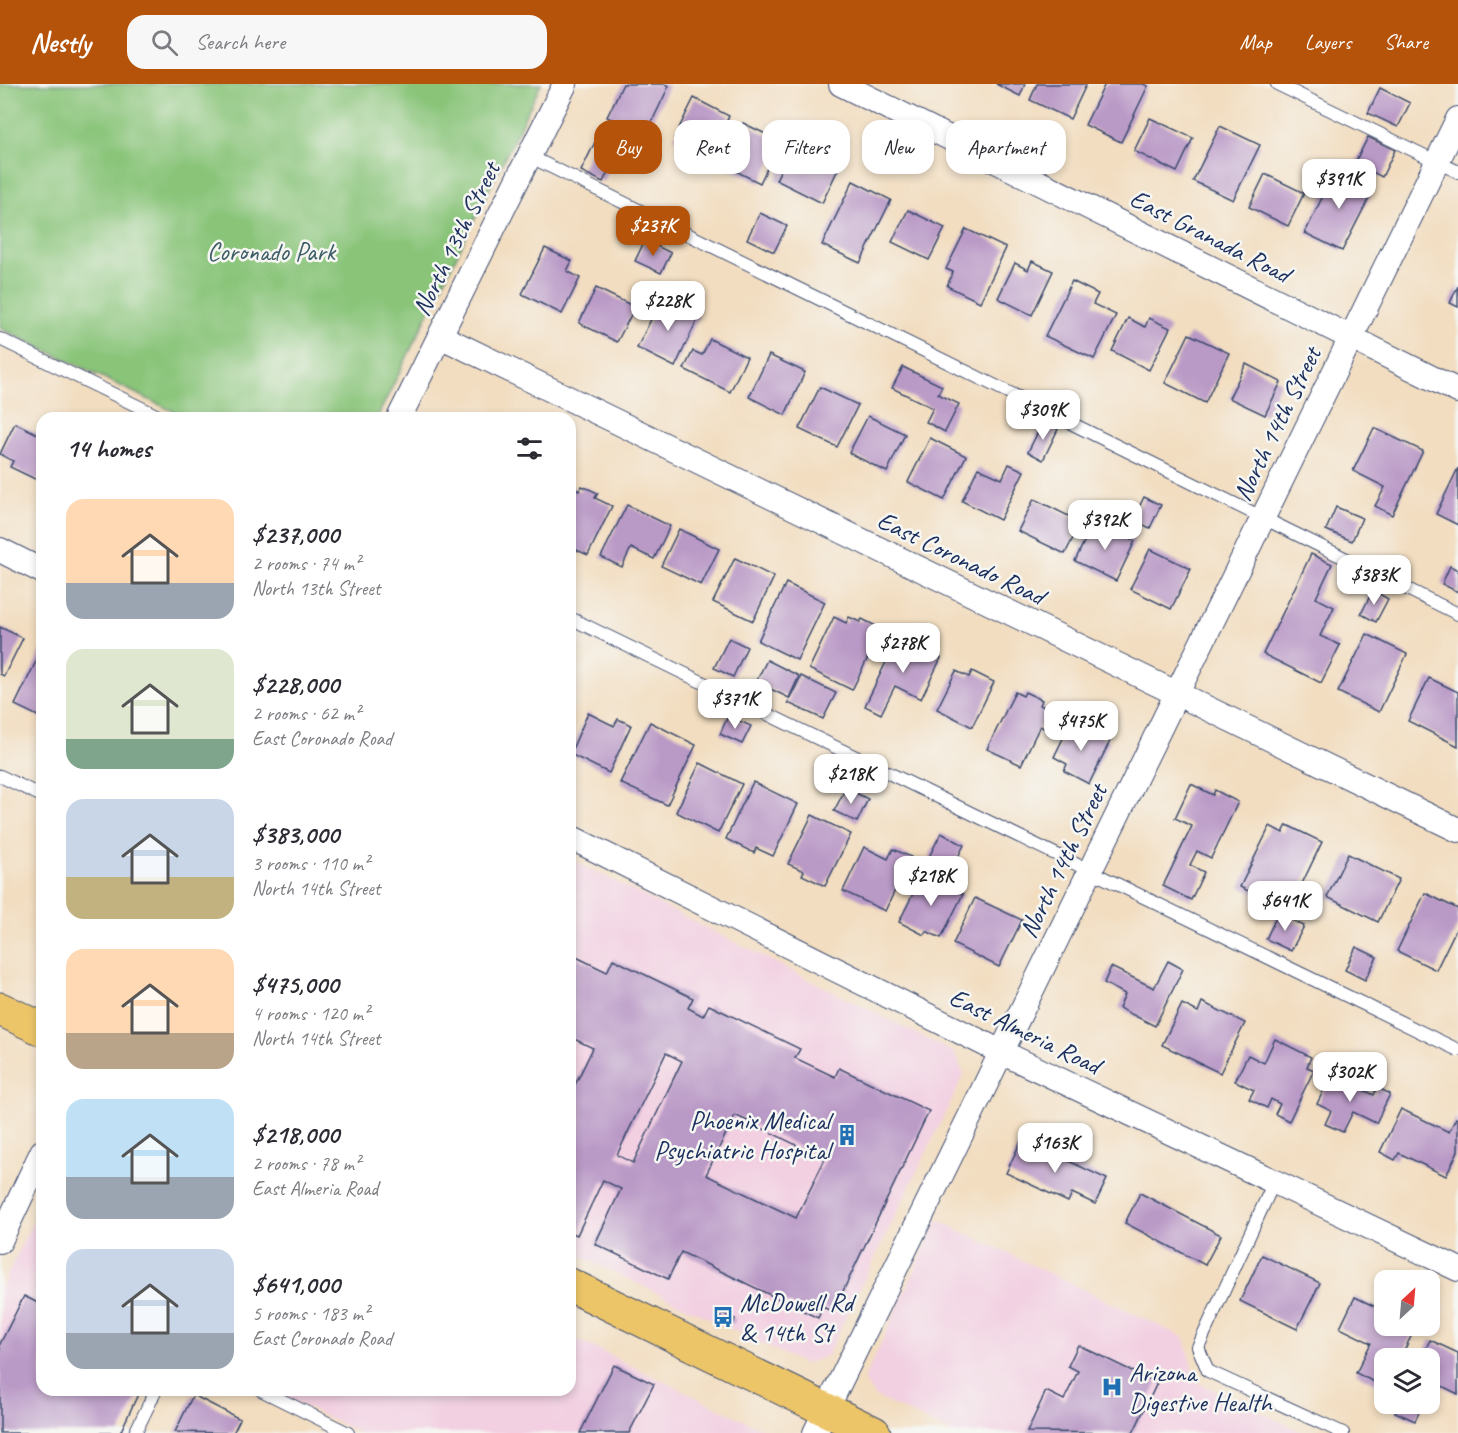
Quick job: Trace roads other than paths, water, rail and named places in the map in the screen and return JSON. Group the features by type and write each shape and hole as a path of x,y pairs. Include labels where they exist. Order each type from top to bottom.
{"main road":[{"path":"0,1009 36,1026"},
{"path":"576,1288 821,1421 874,1433"}],"street":[{"name":"North 13th Street","path":"402,412 565,84"},
{"name":"East Granada Road","path":"841,84 1458,391"},
{"name":"North 14th Street","path":"821,1421 1351,338 1448,167 1458,119"},
{"name":"East Coronado Road","path":"440,336 1458,830"},
{"path":"0,550 36,568"},
{"name":"East Almeria Road","path":"576,840 1001,1052 1458,1269"},
{"path":"0,1242 36,1165"}],"lane":[{"path":"1277,84 1448,167"},
{"path":"529,156 1458,614"},
{"path":"0,339 150,412"},
{"path":"576,621 1458,1050"},
{"path":"0,776 36,793"},
{"path":"1274,1182 1198,1347 1209,1371 1343,1433"},
{"path":"135,1433 153,1396"},
{"path":"273,1396 348,1433"}],"place":[{"name":"Phoenix Medical Psychiatric Hospital","path":"847,1135"},
{"name":"McDowell Rd & 14th St","path":"723,1317"},
{"name":"Arizona Digestive Health","path":"1112,1387"}],"park label":[{"name":"Coronado Park","path":"271,251"}]}
